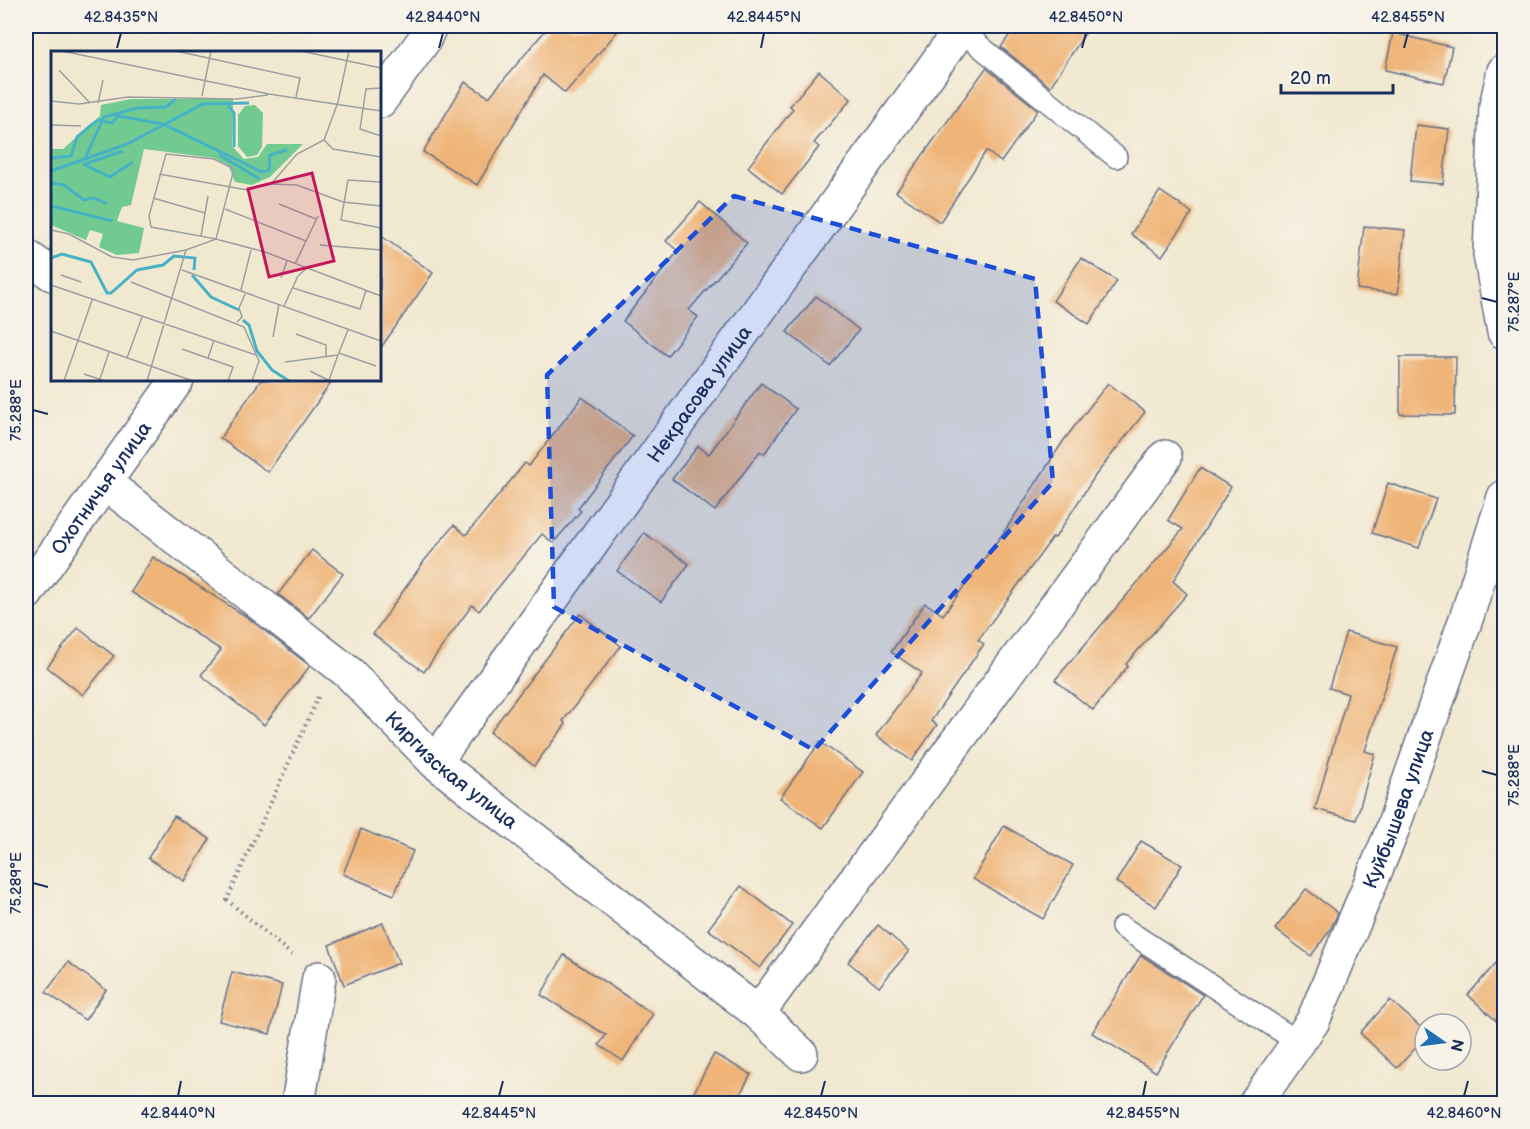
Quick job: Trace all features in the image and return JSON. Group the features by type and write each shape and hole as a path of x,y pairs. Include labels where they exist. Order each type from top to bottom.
{"street":[{"path":"381,100 424,40 430,26"},
{"name":"Некрасова улица","path":"435,762 962,28"},
{"path":"1504,71 1496,106 1490,255 1504,332"},
{"path":"26,256 51,273"},
{"name":"Охотничья улица","path":"26,594 176,381"},
{"path":"758,1014 1165,457"},
{"name":"Киргизская улица","path":"104,482 349,674 435,762 758,1014 801,1054"},
{"name":"Куйбышева улица","path":"1255,1104 1313,1021 1390,836 1468,613 1504,497"},
{"path":"298,1104 319,978"}],"lane":[{"path":"962,28 1116,157"},
{"path":"1122,927 1298,1042"}],"path":[{"path":"319,978 227,900 334,662"}],"highlighted area":[{"path":"734,196 1035,279 1053,482 814,750 554,607 547,375"}],"building":[{"path":"549,26 622,26 565,93 543,75 477,185 423,152 465,82 489,97"},
{"path":"1016,26 1090,26 1050,87 1001,47"},
{"path":"1393,33 1452,47 1444,83 1385,70"},
{"path":"986,68 1038,110 1001,162 986,151 940,222 896,192"},
{"path":"819,71 851,99 814,143 819,147 782,194 748,167 793,109 790,106"},
{"path":"1416,125 1449,129 1443,184 1410,181"},
{"path":"1160,191 1192,213 1162,256 1131,234"},
{"path":"700,202 747,243 689,310 698,317 667,356 623,321 678,251 666,241"},
{"path":"1364,226 1405,230 1398,294 1357,289"},
{"path":"381,236 433,273 381,348"},
{"path":"1081,258 1117,281 1089,324 1053,301"},
{"path":"816,296 859,330 830,366 787,332"},
{"path":"1400,357 1456,357 1455,415 1400,414"},
{"path":"260,381 332,381 268,472 220,438"},
{"path":"761,383 796,409 764,454 760,451 715,511 672,479 698,446 709,454"},
{"path":"1108,383 1145,412 1095,476 1055,538 1053,537 978,640 984,644 931,721 937,725 912,761 876,735 922,673 891,652 925,603 943,615 1004,532 1064,440"},
{"path":"582,397 633,436 578,508 581,511 553,543 542,534 479,611 472,605 424,672 373,634 425,560 454,525 466,535 525,463 529,466"},
{"path":"1200,468 1231,487 1173,581 1187,594 1126,664 1128,666 1093,710 1055,680 1183,529 1168,520"},
{"path":"1388,483 1436,499 1419,548 1372,533"},
{"path":"644,533 689,564 661,602 617,571"},
{"path":"312,550 343,574 309,618 278,594"},
{"path":"153,557 247,617 310,666 264,725 201,675 221,650 131,592"},
{"path":"580,614 621,646 563,721 566,724 534,766 490,732"},
{"path":"78,628 114,656 83,695 47,667"},
{"path":"1346,632 1397,647 1365,751 1375,754 1356,820 1315,809 1348,694 1329,688"},
{"path":"820,742 863,772 823,828 780,798"},
{"path":"174,816 210,839 184,881 148,858"},
{"path":"1004,826 1073,865 1043,919 973,879"},
{"path":"361,829 413,851 394,895 343,874"},
{"path":"1141,841 1182,865 1156,907 1116,882"},
{"path":"741,886 792,925 760,968 708,929"},
{"path":"1306,889 1338,913 1330,930 1311,956 1275,929"},
{"path":"383,923 399,963 344,985 329,945"},
{"path":"878,925 909,951 879,987 848,962"},
{"path":"1504,954 1504,1028 1468,995"},
{"path":"564,955 653,1014 623,1061 599,1045 606,1035 541,995"},
{"path":"1141,955 1203,995 1156,1072 1092,1033"},
{"path":"68,962 106,990 85,1020 46,992"},
{"path":"232,972 282,985 270,1034 219,1021"},
{"path":"1390,1000 1413,1020 1413,1051 1397,1068 1360,1033"},
{"path":"714,1054 751,1074 735,1104 688,1104"}]}
